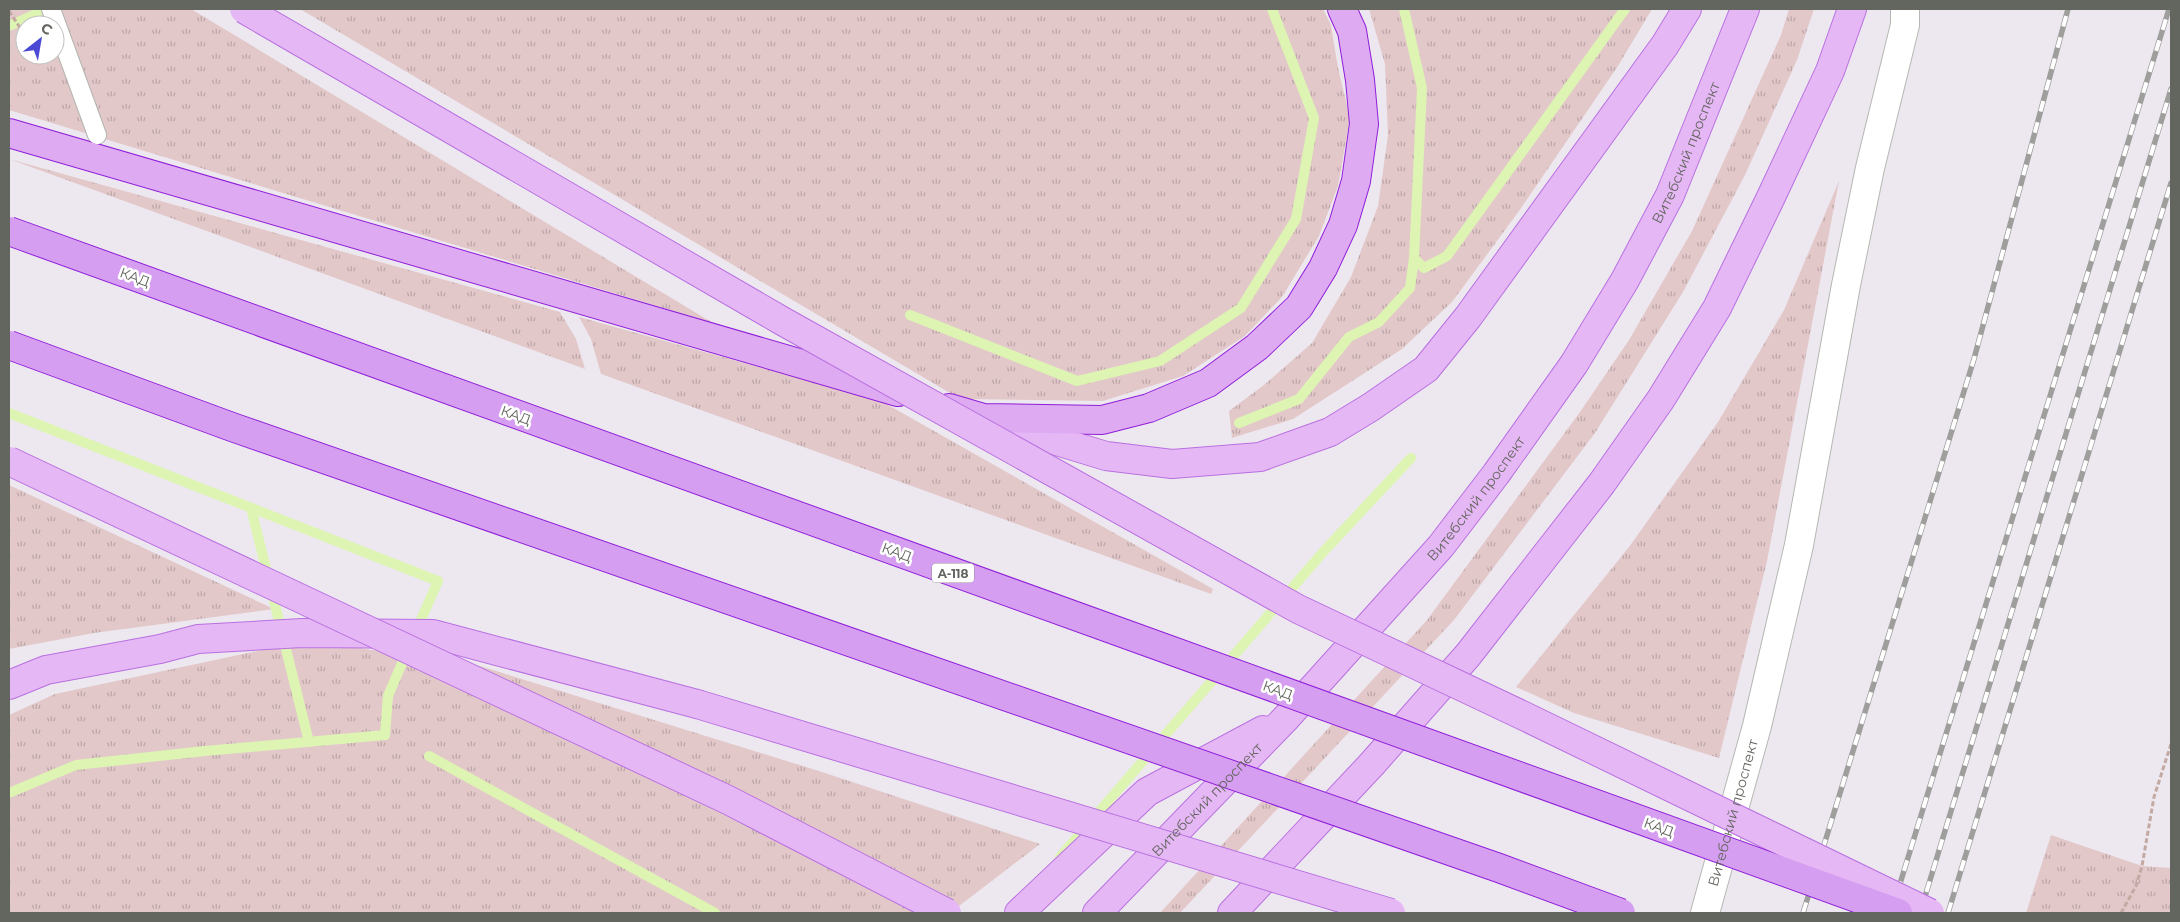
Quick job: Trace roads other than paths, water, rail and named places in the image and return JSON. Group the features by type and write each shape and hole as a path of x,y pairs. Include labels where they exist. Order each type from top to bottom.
{"highway":[{"path":"9,133 828,371 983,418 1102,420 1149,408 1208,383 1257,346 1299,307 1323,268 1344,225 1356,180 1364,124 1360,80 1352,31 1342,9"},
{"name":"КАД","path":"9,231 1898,913"},
{"path":"9,345 232,427 1499,868 1621,913"}],"main road":[{"path":"244,9 784,322 1298,609 1533,720 1930,913"},
{"path":"983,418 1106,456 1172,464 1260,457 1330,432 1372,407 1426,368 1468,317 1529,234 1665,45 1687,9"},
{"name":"Витебский проспект","path":"1097,913 1286,718 1441,546 1496,474 1574,364 1625,280 1670,195 1745,9"},
{"path":"1232,913 1372,764 1468,655 1602,483 1661,399 1717,308 1734,274 1830,70 1852,9"},
{"name":"Витебский проспект","path":"1705,913 1757,726 1800,544 1848,276 1870,168 1905,25 1905,9"},
{"path":"9,460 728,800 947,913"},
{"path":"9,685 46,670 198,640 302,633 433,634 697,704 1391,913"},
{"path":"1019,913 1146,792 1286,718"}],"lane":[{"path":"51,9 97,135"}],"waterway":[{"path":"910,315 1077,381 1160,361 1241,308 1296,219 1314,118 1272,9"},
{"path":"1239,423 1299,399 1349,337 1379,322 1410,288 1414,258 1422,88 1404,9"},
{"path":"1414,258 1424,268 1447,256 1625,9"},
{"path":"9,26 38,13"},
{"path":"9,413 438,581 416,631"},
{"path":"1060,857 1324,551 1411,458"},
{"path":"251,508 309,742"},
{"path":"9,793 76,765 385,735 388,696 408,649"},
{"path":"429,756 715,913"}],"railway":[{"path":"1803,913 1974,359 2068,9"},
{"path":"1891,913 2169,9"},
{"path":"1920,913 2171,89"},
{"path":"1948,913 2171,183"}]}
